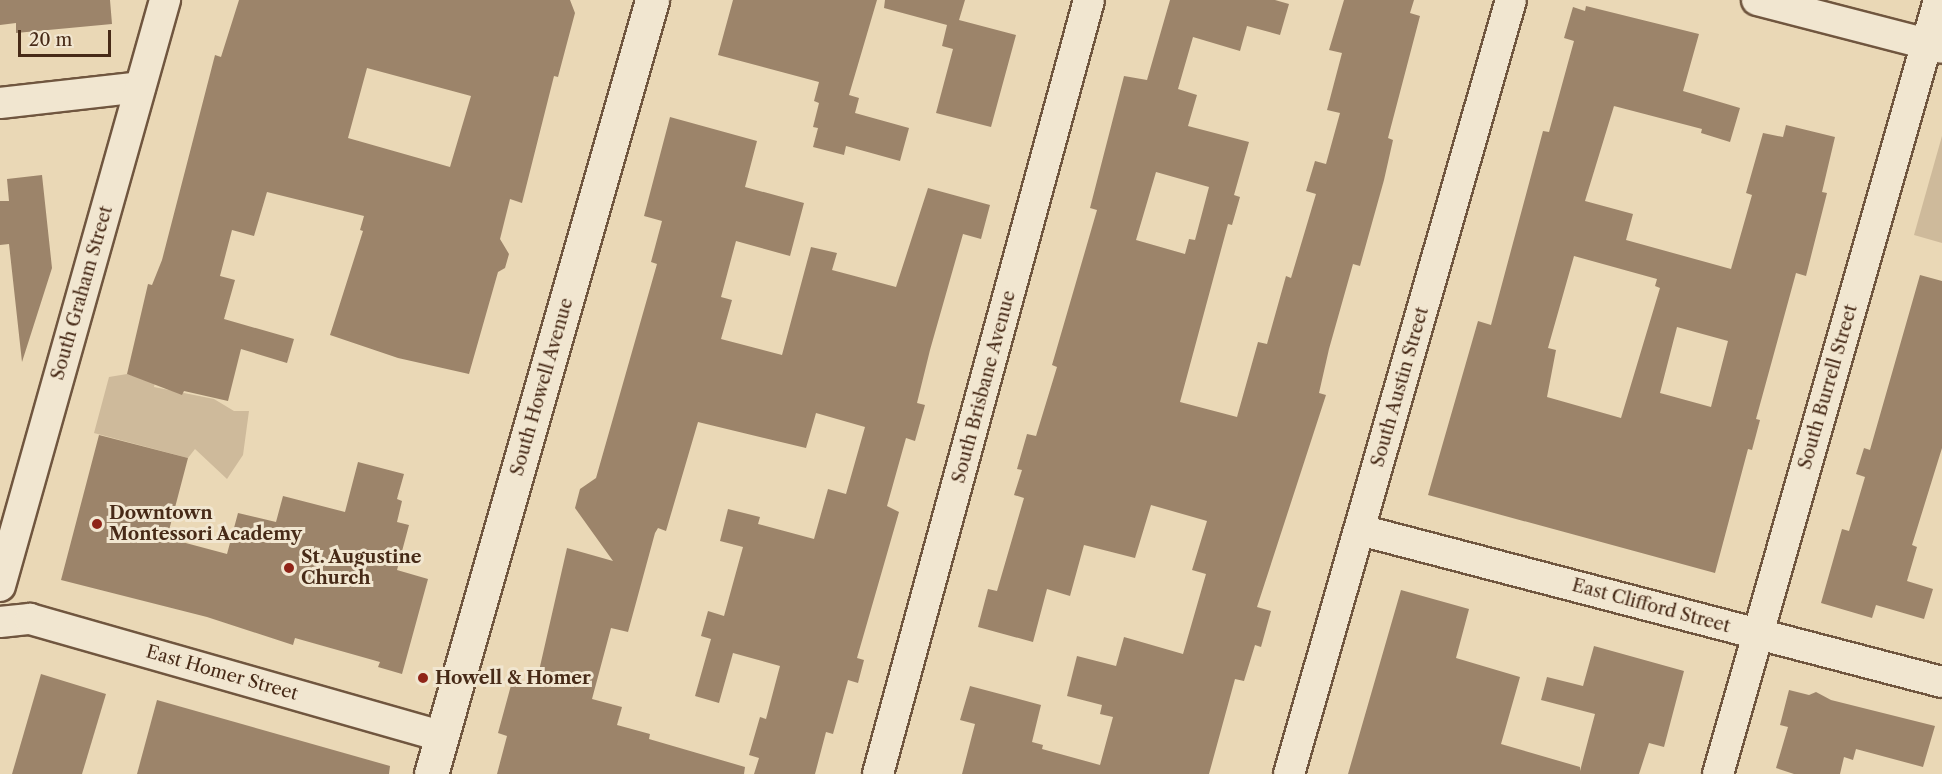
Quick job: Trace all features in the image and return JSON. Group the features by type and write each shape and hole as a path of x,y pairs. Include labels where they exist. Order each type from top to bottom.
{"street":[{"name":"South Graham Street","path":"0,586 165,0"},
{"name":"South Howell Avenue","path":"431,774 652,0"},
{"name":"South Brisbane Avenue","path":"878,774 1089,0"},
{"name":"South Austin Street","path":"1289,774 1511,0"},
{"path":"1757,0 1934,46"},
{"name":"South Burrell Street","path":"1718,774 1757,634 1934,46 1939,0"},
{"path":"0,103 140,87"},
{"name":"East Clifford Street","path":"1360,530 1942,682"},
{"name":"East Homer Street","path":"0,622 30,619 442,736"}],"shaded area":[{"path":"1942,136 1942,243 1914,235"},
{"path":"127,374 155,382 154,387 214,399 234,411 249,411 243,455 227,479 195,449 188,458 94,433 109,377"}],"building":[{"path":"0,0 110,0 112,24 16,33 16,23 0,25"},
{"path":"239,0 570,0 575,13 558,77 554,76 522,203 510,199 500,239 509,254 505,268 498,272 469,374 398,358 330,335 363,231 360,230 364,216 267,192 254,236 232,230 220,276 235,280 224,319 294,339 287,363 241,349 228,401 184,391 182,395 127,374 148,284 152,285 162,260 215,55 221,57","holes":["367,68 471,96 450,167 348,138"]},
{"path":"733,0 877,0 849,95 859,98 855,113 909,128 900,161 846,146 844,155 813,147 818,128 813,127 819,103 814,101 819,82 718,55"},
{"path":"885,0 965,0 959,20 1016,35 991,127 936,113 953,49 942,46 947,25 884,8"},
{"path":"1170,0 1275,0 1289,4 1280,35 1247,26 1240,51 1193,37 1178,89 1197,95 1188,126 1249,142 1234,195 1240,197 1232,225 1228,224 1180,402 1237,417 1258,342 1267,344 1286,276 1291,278 1316,194 1306,191 1315,161 1326,164 1340,113 1327,110 1342,53 1329,50 1344,0 1414,0 1410,13 1420,16 1388,138 1393,140 1384,180 1360,266 1353,264 1329,349 1319,393 1326,395 1257,607 1271,611 1261,647 1255,645 1244,681 1235,679 1209,774 962,774 975,724 960,720 970,686 1041,705 1032,742 1043,745 1042,749 1100,765 1113,717 1100,714 1102,705 1067,696 1077,656 1116,666 1124,637 1183,654 1206,574 1192,570 1207,521 1151,505 1135,558 1084,545 1070,596 1047,589 1033,642 978,627 988,589 997,591 1024,498 1014,495 1022,470 1017,469 1027,434 1036,436 1057,367 1052,365 1097,210 1090,208 1124,76 1147,80","holes":["1156,172 1209,187 1195,240 1189,239 1185,254 1136,240"]},
{"path":"1586,6 1699,34 1683,91 1740,108 1730,142 1701,133 1702,129 1614,106 1585,201 1633,214 1626,240 1731,269 1752,195 1746,193 1763,133 1783,137 1786,125 1835,137 1822,192 1827,193 1806,276 1796,273 1756,419 1760,420 1752,450 1748,449 1715,573 1428,495 1478,321 1491,325 1543,131 1549,132 1574,41 1564,38 1573,7 1585,11","holes":["1574,256 1657,279 1655,286 1660,288 1621,418 1547,397 1556,350 1548,348","1677,327 1728,341 1711,407 1660,393"]},
{"path":"670,117 757,141 745,187 804,203 790,256 736,241 721,297 732,300 721,339 782,355 811,247 837,253 832,270 896,287 928,188 990,205 981,239 963,234 917,403 925,405 915,441 906,438 887,506 899,512 857,658 864,660 858,683 848,680 833,734 826,732 815,774 754,774 759,758 749,755 760,717 766,719 780,666 733,653 719,703 695,696 711,639 701,636 708,611 724,616 743,547 720,541 728,509 760,517 758,524 814,539 828,489 846,494 865,427 816,413 806,448 698,422 666,531 658,528 655,533 628,632 611,628 592,699 622,707 617,725 650,734 649,739 745,767 744,774 497,774 507,736 498,733 513,678 536,684 567,548 613,561 575,508 580,489 596,478 657,264 651,262 662,221 644,216"},
{"path":"42,175 52,268 22,362 9,244 0,245 0,201 9,201 7,179"},
{"path":"1920,275 1942,281 1942,448 1912,545 1917,547 1907,581 1933,589 1924,619 1876,605 1872,618 1821,603 1842,529 1849,531 1865,477 1856,474 1864,448 1870,450"},
{"path":"99,435 188,458 167,538 227,554 238,513 276,522 283,496 345,512 358,462 404,474 397,499 402,501 397,522 409,525 397,570 428,579 402,674 378,667 380,662 295,638 293,645 207,617 61,580"},
{"path":"1401,590 1469,609 1456,658 1520,677 1501,744 1580,767 1580,771 1595,714 1541,700 1547,677 1583,686 1594,646 1684,671 1664,747 1649,743 1639,774 1348,774"},
{"path":"41,674 106,694 82,774 12,774"},
{"path":"1789,690 1809,695 1816,692 1831,700 1935,726 1923,767 1856,749 1853,760 1844,757 1840,774 1794,774 1776,768 1788,727 1780,725"},
{"path":"157,700 390,766 389,774 137,774"}],"place":[{"name":"Downtown Montessori Academy","path":"97,524"},
{"name":"St. Augustine Church","path":"289,568"},
{"name":"Howell & Homer","path":"423,678"}]}
